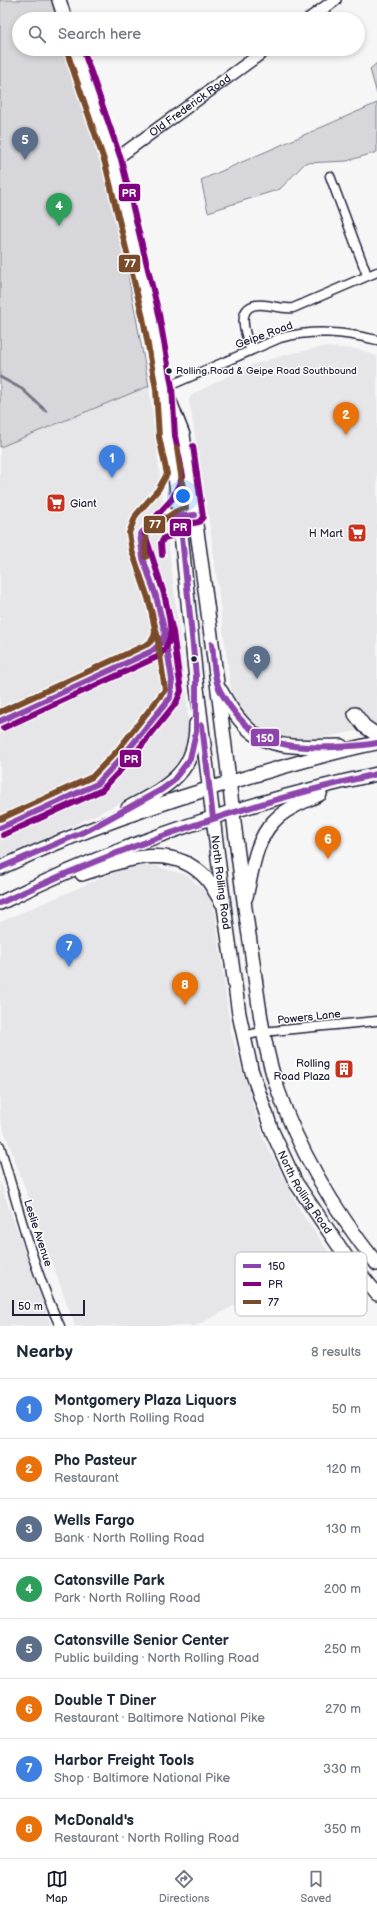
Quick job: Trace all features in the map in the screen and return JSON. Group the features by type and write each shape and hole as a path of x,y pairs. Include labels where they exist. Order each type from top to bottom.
{"main road":[{"path":"61,1 63,12"},
{"name":"North Rolling Road","path":"77,56 113,161 152,316 164,388 168,437 176,482 196,676 224,906 250,1069 272,1131 296,1183 343,1252"},
{"name":"North Rolling Road","path":"164,388 183,435 218,685 228,782 262,1032 278,1090 302,1151 329,1199 377,1264"},
{"path":"88,830 161,790 182,772 190,759 194,746 196,676"},
{"path":"218,685 233,714 248,730 266,741 284,746 300,748 372,744"},
{"path":"355,714 364,726 377,735"},
{"path":"1,868 88,830 154,805 297,762 372,744"},
{"path":"0,903 101,858 213,818 377,774"},
{"path":"244,906 258,849 267,830 274,821 289,809 351,780"},
{"path":"14,896 129,859 167,856 193,868 206,878 224,906"},
{"name":"North Rolling Road","path":"367,1282 377,1294"}],"street":[{"path":"318,12 335,0"},
{"name":"Old Frederick Road","path":"113,161 257,56"},
{"path":"330,176 367,275"},
{"path":"251,350 242,321 249,309 263,305 283,309 293,308 377,272"},
{"name":"Geipe Road","path":"164,388 251,350 291,335 318,332 357,335 377,340"},
{"name":"Powers Lane","path":"244,1036 262,1032 377,1021"},
{"name":"Leslie Avenue","path":"0,1146 28,1240 52,1309 60,1326"}],"shaded area":[{"path":"0,0 53,0 57,12 12,12 12,56 72,56 97,133 126,265 149,386 0,447"},
{"path":"377,63 377,94 370,69"},
{"path":"377,103 377,152 347,161 305,163 280,189 208,212 201,180"},
{"path":"323,347 357,349 377,356 377,727 305,741 277,737 262,729 247,717 238,705 231,690 211,534 189,399 193,394 246,367 288,354"},
{"path":"149,386 187,698 189,729 185,749 169,775 148,790 0,860 0,447"},
{"path":"152,865 187,875 208,894 215,912 231,1034 264,1140 301,1212 329,1252 235,1252 235,1305 196,1326 75,1326 0,1119 0,922 115,872 130,867"},
{"path":"0,1182 51,1326 0,1326"}],"waterway":[{"path":"0,377 22,389 46,411"}],"transit line":[{"name":"77","path":"0,819 92,777 117,751 165,690 157,634 148,598 132,551 129,533 136,515 158,490 167,474 159,437 156,389 143,318 105,163 68,56"},
{"name":"PR","path":"3,835 102,790 129,761 176,703 181,691 173,632 164,594 145,534 150,523 172,499 183,476 175,436 172,387 159,314 121,159 85,56"},
{"name":"PR","path":"162,555 161,543 164,538 171,536 183,525 199,522 203,517 193,446"},
{"name":"77","path":"146,557 145,548 148,530 156,523 164,520 177,511 186,508 177,448"},
{"name":"150","path":"0,828 97,784 123,756 170,698 172,680 164,629 156,596 143,558 140,534 159,518 195,515"},
{"name":"150","path":"0,868 88,830 161,790 172,782 190,759 196,732 196,676 180,517"},
{"name":"PR","path":"3,728 157,657 169,642 170,625 168,612"},
{"name":"77","path":"0,712 148,644 153,638 155,632 152,616"},
{"name":"150","path":"0,721 152,651 161,643 165,633"},
{"name":"150","path":"212,644 215,676 219,689 232,709 253,731 265,738 291,746 335,747 377,743"},
{"name":"150","path":"202,725 213,818"},
{"name":"150","path":"0,903 92,863 185,828 279,799 377,774"}],"place":[{"name":"Catonsville Senior Center","path":"25,160"},
{"name":"Catonsville Park","path":"59,226"},
{"name":"Rolling Road & Geipe Road Southbound","path":"169,371"},
{"name":"Pho Pasteur","path":"346,435"},
{"name":"Montgomery Plaza Liquors","path":"112,478"},
{"name":"Giant","path":"56,503"},
{"name":"H Mart","path":"357,533"},
{"name":"Wells Fargo","path":"257,679"},
{"name":"Double T Diner","path":"328,859"},
{"name":"Harbor Freight Tools","path":"69,967"},
{"name":"McDonald's","path":"185,1005"},
{"name":"Rolling Road Plaza","path":"344,1069"}]}
